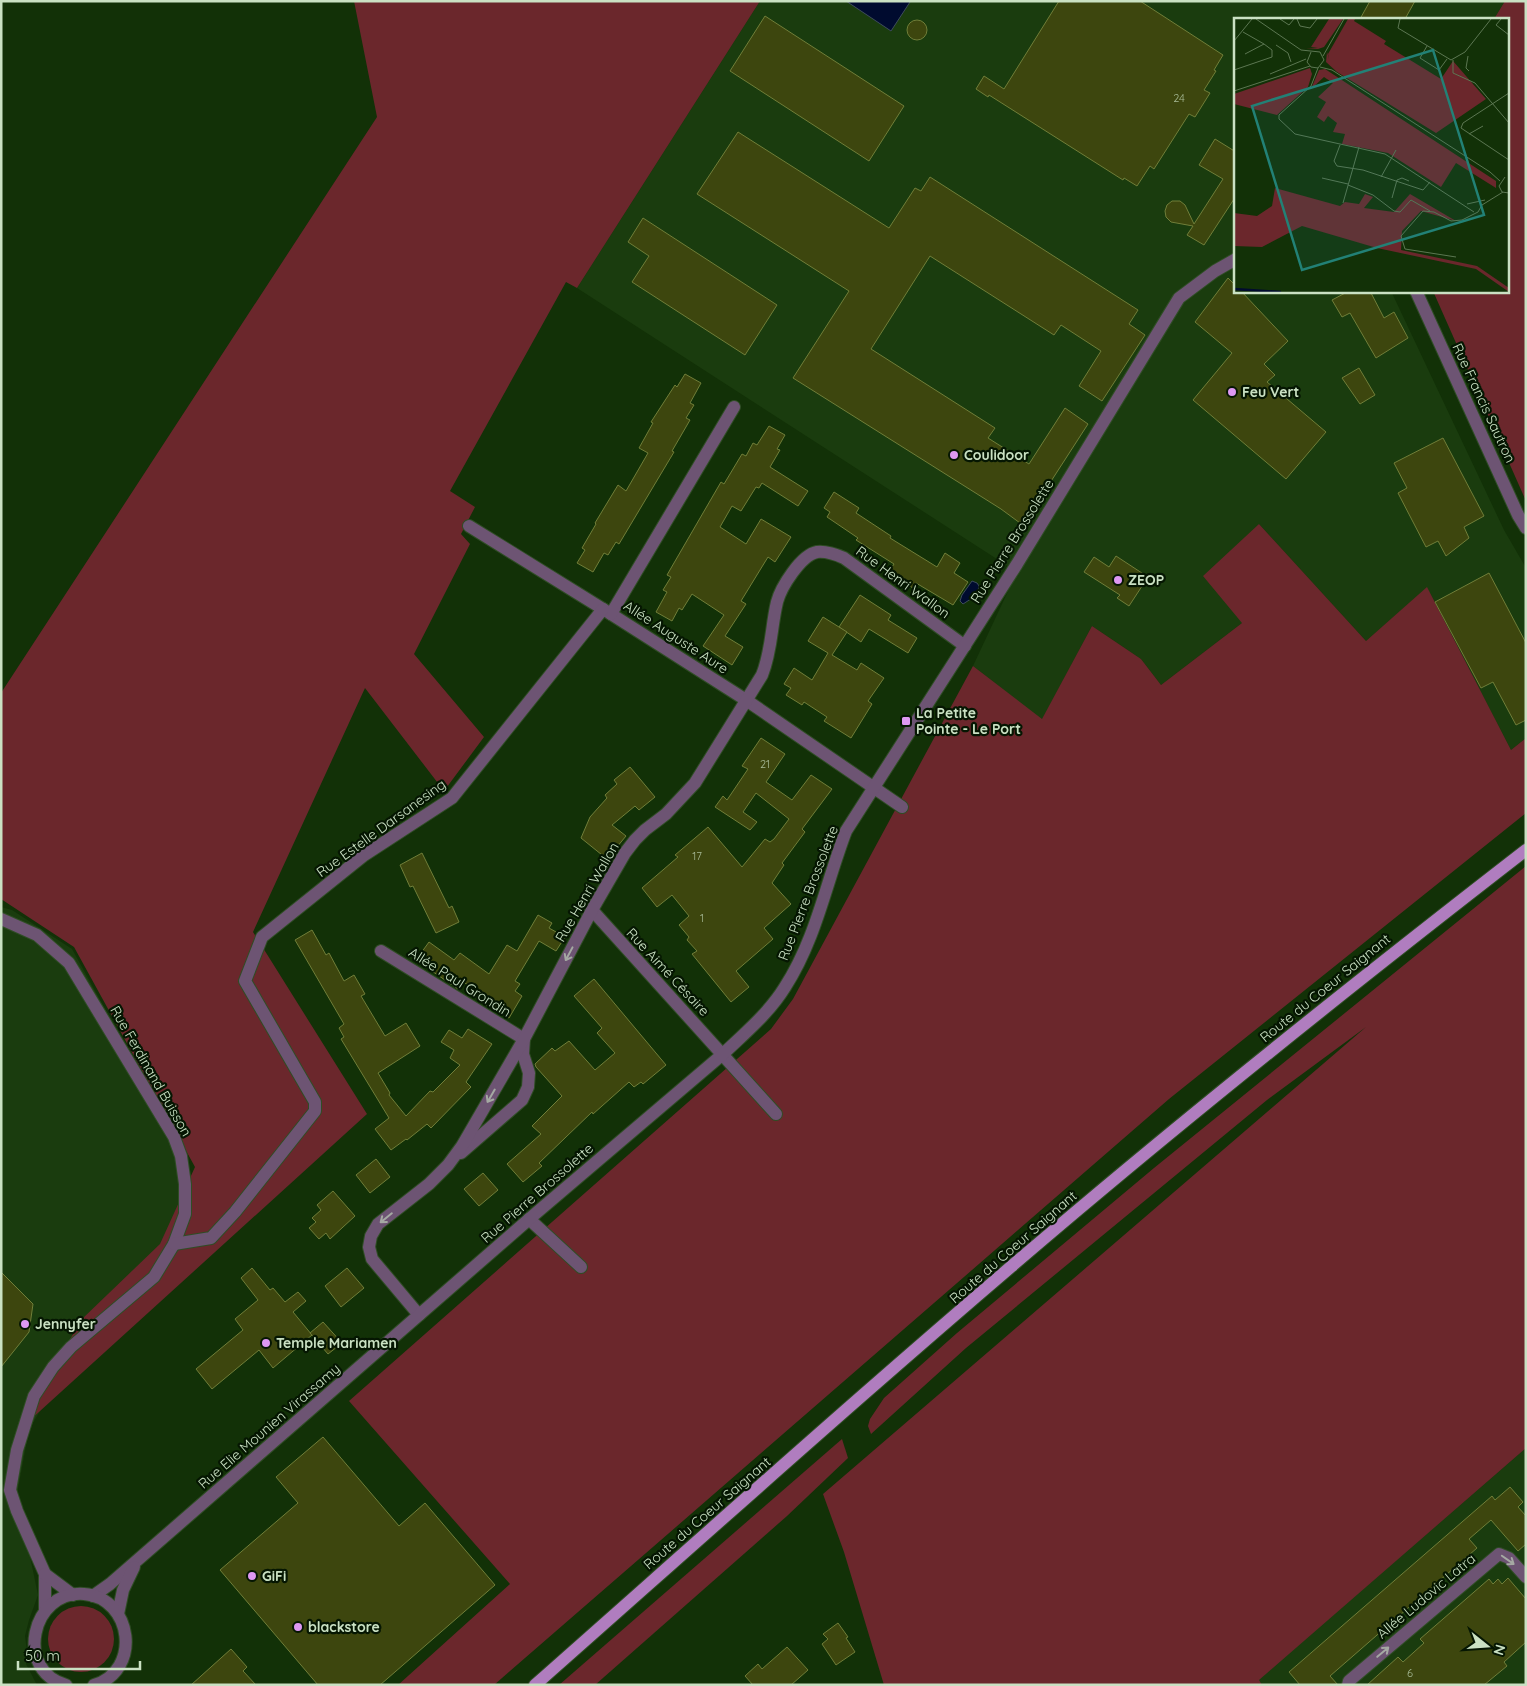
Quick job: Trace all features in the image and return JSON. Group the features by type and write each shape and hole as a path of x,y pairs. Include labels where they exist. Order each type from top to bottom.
{"main road":[{"name":"Route du Coeur Saignant","path":"536,1685 851,1406 1080,1208 1356,982 1526,850"}],"street":[{"name":"Rue Pierre Brossolette","path":"419,1315 723,1054 770,1008 785,988 802,956 817,920 833,865 846,831 965,646 1179,298 1209,275 1234,259"},
{"name":"Rue Francis Sautron","path":"1416,292 1518,515 1526,528"},
{"name":"Allée Auguste Aure","path":"734,407 607,611 746,700 902,806"},
{"path":"469,526 607,611"},
{"name":"Rue Henri Wallon","path":"419,1315 372,1259 369,1247 378,1224 429,1184 448,1165 462,1146 524,1039 592,910 635,840 666,814 694,783 762,675 767,662 777,600 787,580 799,565 816,552 831,552 844,558 965,646"},
{"name":"Rue Estelle Darsanesing","path":"174,1244 211,1238 235,1212 315,1112 314,1102 245,981 262,938 363,856 452,798 607,611"},
{"name":"Rue Aimé Césaire","path":"592,910 776,1114"},
{"name":"Rue Ferdinand Buisson","path":"1,919 37,935 69,963 174,1137 182,1156 185,1184 185,1214 174,1244 154,1277 71,1347 53,1367 34,1396 17,1450 10,1490 17,1511 45,1574 46,1610"},
{"name":"Allée Paul Grondin","path":"381,950 524,1039"},
{"path":"448,1165 522,1100 529,1080 529,1072 523,1054 524,1039"},
{"path":"529,1219 581,1266"},
{"name":"Rue Elie Mounien Virassamy","path":"93,1596 110,1584 419,1315"},
{"name":"Allée Ludovic Latra","path":"1348,1685 1349,1681 1499,1554 1509,1558 1526,1577"},
{"name":"Rue Elie Mounien Virassamy","path":"118,1614 123,1590 138,1559"},
{"name":"Rue Ferdinand Buisson","path":"45,1574 73,1595"},
{"path":"66,1685 53,1678 39,1662 34,1649 34,1635 38,1621 46,1610 58,1600 73,1595 93,1596 107,1602 118,1614 125,1626 127,1640 125,1654 109,1681 94,1685"}],"shaded area":[{"path":"354,1 760,1 577,288 566,282 450,491 475,507 461,534 470,544 414,654 484,737 444,791 365,688 253,932 367,1114 18,1431 81,1320 160,1244 195,1167 74,947 1,899 1,693 377,117"},
{"path":"760,1 1505,1 1495,18 1234,18 1234,292 1391,292 1504,530 1526,568 1526,738 1511,750 1427,588 1366,641 1259,524 1242,623 1161,685 1141,659 1092,626 1042,720 973,666 1017,572 577,288"},
{"path":"1505,1 1526,1 1526,501 1433,292 1510,292 1510,18 1495,18"},
{"path":"1259,524 1366,641 1427,587 1511,750 1526,738 1526,813 1169,1099 494,1685 398,1685 510,1584 349,1401 771,1029 793,999 973,666 1042,719 1092,626 1141,659 1161,685 1242,623 1203,576"},
{"path":"1526,866 1526,1448 1259,1680 1262,1685 884,1685 844,1552 823,1494 1366,1027 1267,1100 966,1348 871,1434 868,1426 870,1419 884,1398 957,1333 1154,1168"},
{"path":"1,907 12,910 72,949 147,1085 189,1169 179,1253 68,1362 29,1430 17,1494 38,1595 25,1636 26,1664 37,1685 1,1685"},
{"path":"842,1439 848,1458 787,1516 595,1685 559,1685"},
{"path":"1526,1448 1526,1685 1262,1685 1258,1680"},
{"path":"81,1606 94,1609 104,1616 111,1626 114,1639 111,1652 104,1662 94,1669 81,1672 68,1669 58,1662 51,1652 48,1639 51,1626 58,1616 68,1609"}],"water":[{"path":"846,1 909,1 910,2 891,31"},
{"path":"972,581 979,586 977,595 963,604 960,601 962,595"}],"building":[{"path":"1059,1 1140,1 1223,55 1204,90 1210,93 1195,117 1189,114 1154,169 1150,166 1137,186 1124,178 1123,180 989,95 988,97 976,89 984,76 1004,89"},
{"path":"1370,1 1415,1 1406,18 1361,18"},
{"path":"765,16 904,106 869,161 730,71"},
{"path":"917,20 924,23 927,30 924,37 917,40 910,37 907,30 910,23"},
{"path":"738,132 889,228 915,188 921,191 930,177 1138,310 1129,324 1145,335 1102,401 1079,386 1101,351 1061,325 1054,335 930,256 871,349 995,428 988,438 1029,464 1065,408 1088,424 1035,506 1032,504 1020,523 1001,509 793,378 849,291 697,194"},
{"path":"1215,139 1234,151 1234,199 1204,245 1187,235 1193,226 1171,222 1166,217 1165,211 1167,205 1172,201 1180,201 1185,205 1194,224 1223,179 1199,165"},
{"path":"643,218 777,305 745,355 632,282 649,256 628,242"},
{"path":"1228,278 1234,284 1234,292 1242,292 1288,341 1264,364 1275,375 1267,382 1326,432 1286,479 1193,400 1232,353 1195,322"},
{"path":"1347,292 1371,292 1384,318 1394,312 1408,338 1376,358 1350,313 1342,317 1332,300"},
{"path":"1359,368 1375,395 1360,404 1342,378"},
{"path":"685,374 701,383 690,403 694,405 686,418 690,420 672,451 674,452 619,544 616,542 608,555 604,553 593,572 577,563 585,550 582,548 618,485 626,491 648,453 639,448 653,423 651,422 675,385 677,387"},
{"path":"769,426 785,435 777,449 780,450 770,467 808,491 798,506 762,483 759,488 756,487 741,511 732,506 720,527 746,544 761,519 791,537 775,562 768,557 741,601 746,604 725,636 743,647 732,665 703,646 724,615 692,594 682,610 679,608 672,621 656,612 667,592 663,590 671,577 667,575 721,482 724,484 742,454 746,456 753,443 757,445"},
{"path":"1443,438 1484,516 1464,527 1469,538 1446,556 1438,541 1426,547 1398,493 1407,488 1394,463"},
{"path":"834,492 859,508 856,513 891,536 890,538 937,567 945,553 960,563 954,573 968,582 953,605 916,583 913,588 888,573 894,564 856,540 858,538 827,517 830,512 824,508"},
{"path":"1116,556 1148,577 1129,606 1117,598 1120,595 1084,572 1094,557 1109,567"},
{"path":"1489,573 1526,643 1526,720 1516,725 1493,682 1481,688 1435,602"},
{"path":"860,595 891,615 888,620 917,638 908,653 869,629 861,642 839,627"},
{"path":"823,617 847,632 832,655 857,670 861,663 884,678 868,701 872,704 851,738 824,721 827,717 804,702 802,705 786,695 791,688 784,684 794,668 812,680 828,653 808,641"},
{"path":"761,738 785,754 766,782 792,800 811,775 832,789 802,829 805,832 782,863 784,865 772,883 791,904 764,928 773,939 736,971 749,987 731,1002 692,954 697,951 687,940 689,937 679,925 689,916 672,895 657,907 642,888 678,857 675,855 708,827 742,867 765,839 770,842 774,839 789,819 756,793 743,812 757,822 750,830 715,807 723,796 727,800 748,769 742,766"},
{"path":"630,767 655,797 639,810 635,806 612,825 626,836 607,859 581,838 590,817 607,798 605,795 617,784 614,780"},
{"path":"422,853 449,908 452,906 459,922 436,933 413,886 410,887 400,865"},
{"path":"538,915 552,923 549,928 565,937 556,951 539,941 515,981 520,984 515,991 522,996 509,1018 483,1003 487,996 463,982 458,989 416,960 429,942 454,960 460,953 489,974 507,945 517,951"},
{"path":"312,930 326,955 329,953 344,981 354,975 365,994 361,996 385,1036 406,1023 420,1046 378,1073 390,1093 389,1095 406,1116 430,1091 433,1092 460,1065 450,1058 454,1050 441,1042 449,1030 462,1038 468,1029 492,1044 466,1082 471,1087 431,1128 427,1124 391,1150 375,1129 389,1118 341,1039 344,1037 339,1028 344,1024 295,940"},
{"path":"594,979 666,1065 643,1084 641,1082 634,1087 629,1082 593,1114 592,1112 539,1163 542,1166 523,1182 507,1164 541,1134 532,1126 562,1096 535,1064 552,1048 555,1051 569,1041 595,1070 615,1053 597,1033 602,1028 574,996"},
{"path":"376,1159 390,1177 370,1193 356,1175"},
{"path":"483,1173 498,1190 479,1206 464,1189"},
{"path":"333,1191 355,1216 330,1239 326,1233 319,1239 309,1228 316,1222 312,1218 321,1210 317,1205"},
{"name":"Temple Mariamen","path":"252,1268 270,1290 273,1288 285,1302 298,1292 306,1301 293,1312 312,1335 273,1368 259,1350 212,1389 196,1369 243,1330 235,1319 258,1300 241,1278"},
{"path":"347,1268 364,1288 341,1307 325,1286"},
{"path":"1,1272 33,1304 29,1332 1,1367"},
{"path":"323,1322 342,1343 328,1354 310,1333"},
{"path":"323,1437 399,1526 425,1503 495,1585 380,1685 318,1685 220,1570 298,1503 276,1477"},
{"path":"1510,1487 1523,1502 1518,1507 1526,1516 1526,1544 1518,1551 1491,1520 1469,1539 1477,1548 1330,1676 1338,1685 1300,1685 1289,1672 1492,1496 1495,1500"},
{"path":"1508,1578 1526,1599 1526,1642 1504,1662 1507,1666 1484,1685 1367,1685 1398,1657 1403,1662 1424,1643 1420,1639 1489,1579 1493,1584 1498,1579 1502,1584"},
{"path":"838,1623 848,1637 846,1638 855,1652 836,1665 822,1644 828,1639 823,1634"},
{"path":"787,1647 808,1670 791,1685 753,1685 745,1676 758,1664 762,1669"},
{"path":"231,1649 247,1667 243,1671 256,1685 191,1685"}],"place":[{"name":"Feu Vert","path":"1232,392"},
{"name":"Coulidoor","path":"954,455"},
{"name":"ZEOP","path":"1118,580"},
{"name":"La Petite Pointe - Le Port","path":"906,721"},
{"name":"Jennyfer","path":"25,1324"},
{"name":"Temple Mariamen","path":"266,1343"},
{"name":"GiFi","path":"252,1576"},
{"name":"blackstore","path":"298,1627"}]}
